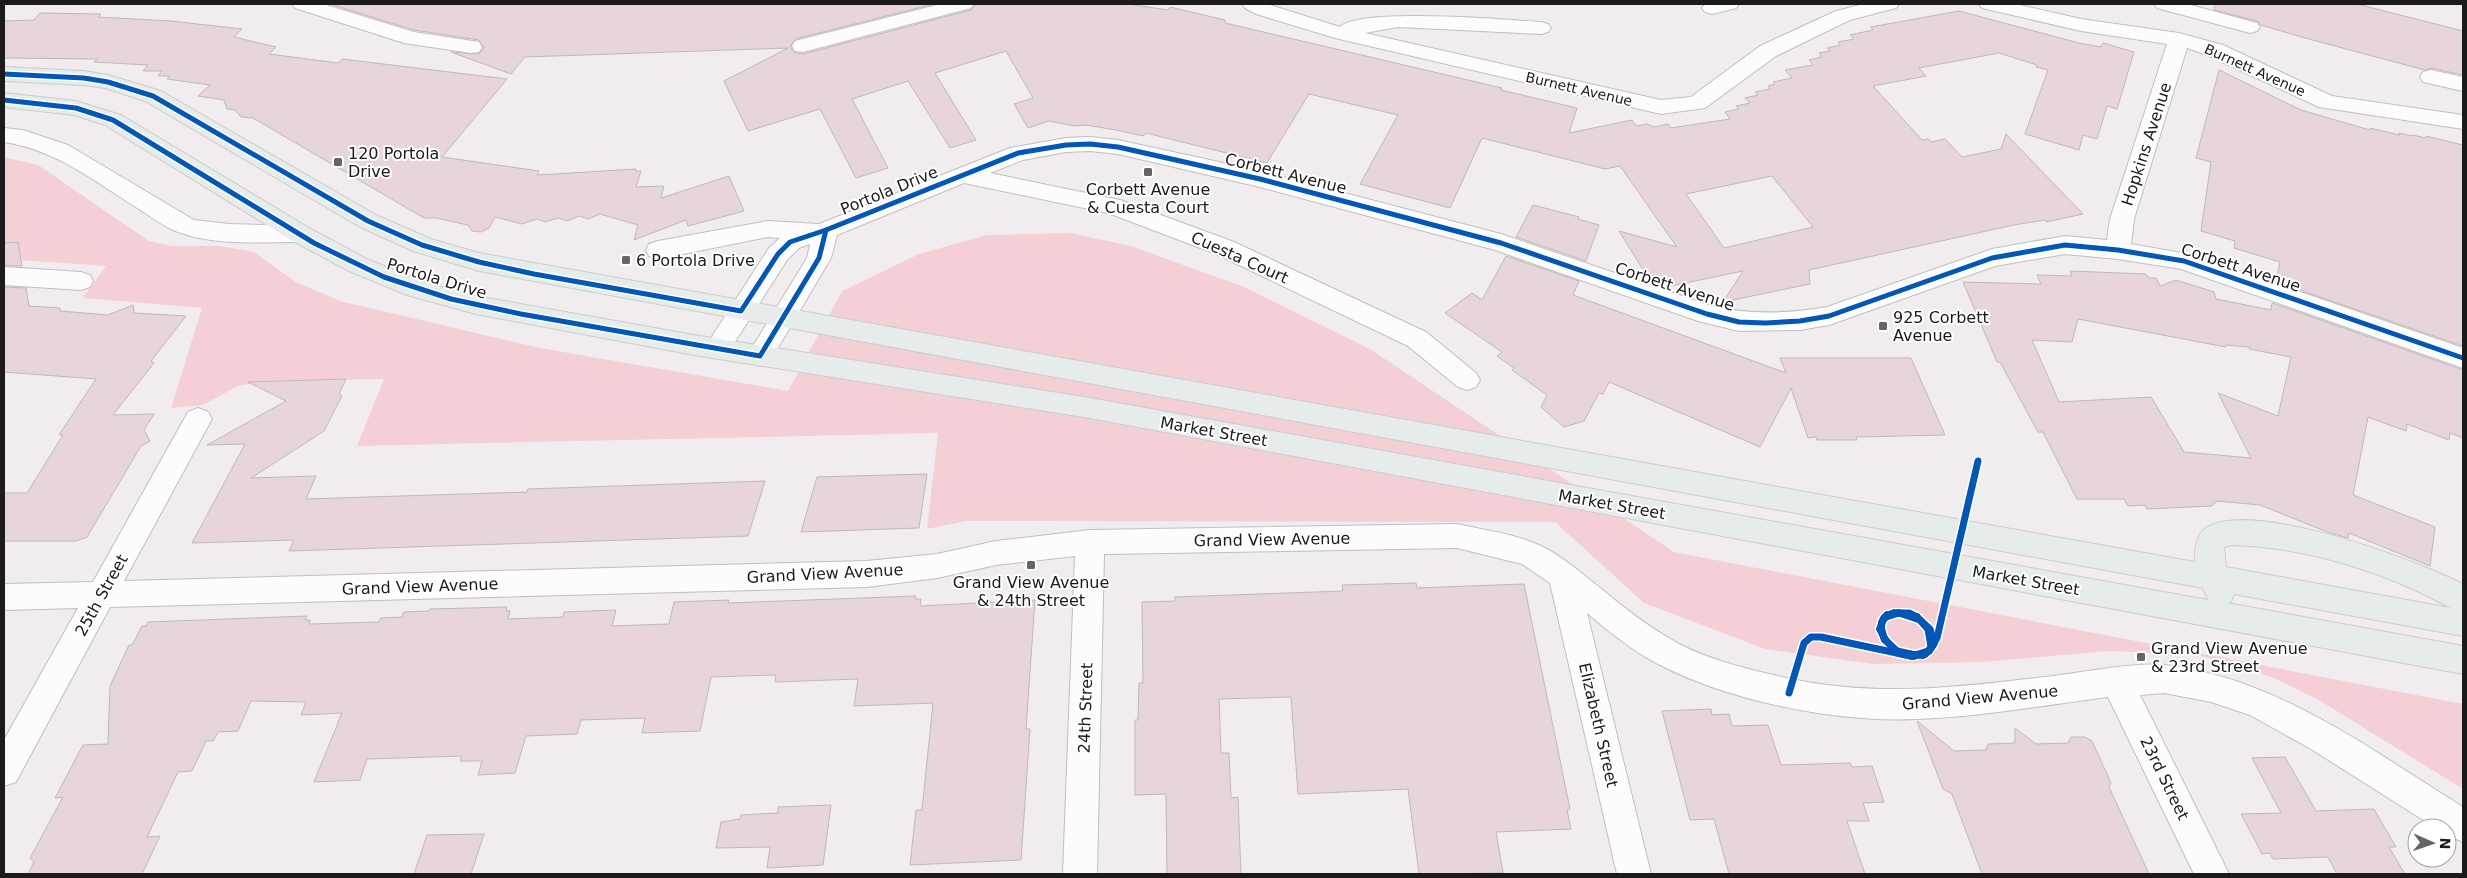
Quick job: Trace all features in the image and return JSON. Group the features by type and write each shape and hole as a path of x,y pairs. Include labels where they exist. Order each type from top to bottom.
{"main road":[{"name":"Portola Drive","path":"4,74 49,74 84,78 108,82 153,96 368,221 429,247 479,262 534,274 783,318"},
{"name":"Portola Drive","path":"4,100 30,101 76,108 113,120 300,234 385,277 447,298 523,314 760,356"},
{"name":"Market Street","path":"783,318 2463,623"},
{"name":"Market Street","path":"760,356 1035,398 2463,660"},
{"path":"2258,623 2239,613 2226,602 2213,577 2210,546 2215,537 2225,533 2275,537 2367,559 2394,567 2463,599"}],"street":[{"path":"302,4 411,38 471,46"},
{"path":"803,46 964,4"},
{"name":"Burnett Avenue","path":"1252,4 1263,10 1335,32 1662,107 1697,103 1768,51 1843,15 1889,4"},
{"name":"Burnett Avenue","path":"1988,4 2081,26 2179,39 2215,50 2327,102 2463,122"},
{"path":"2164,4 2250,27"},
{"path":"1335,32 1398,22 1541,28"},
{"name":"Hopkins Avenue","path":"2118,250 2122,219 2179,39"},
{"path":"2432,77 2463,84"},
{"name":"Portola Drive","path":"4,135 32,140 72,155 166,215 190,227 206,230 300,234"},
{"name":"Corbett Avenue","path":"962,175 1018,153 1043,148 1090,144 1118,147 1260,179 1501,243 1608,278 1707,314 1739,322 1800,321 1830,316 1992,258 2065,245 2118,250 2184,261 2463,358"},
{"name":"Portola Drive","path":"717,349 778,254 790,242 826,230 962,175"},
{"name":"Cuesta Court","path":"962,175 1112,206 1168,225 1225,248 1417,339 1468,380"},
{"name":"Portola Drive","path":"658,250 768,230 826,230"},
{"name":"Portola Drive","path":"760,356 819,258 826,230"},
{"path":"4,276 81,281"},
{"name":"25th Street","path":"4,770 198,419"},
{"name":"Grand View Avenue","path":"4,597 867,574 937,566 996,553 1090,542 1456,536 1496,544 1531,555 1563,576 1622,624 1669,654 1721,675 1789,693 1857,704 1915,705 1968,701 2117,682 2164,680 2211,688 2259,703 2322,738 2463,826"},
{"name":"24th Street","path":"1080,874 1090,542"},
{"name":"Elizabeth Street","path":"1563,576 1634,874"},
{"name":"23rd Street","path":"2117,682 2212,874"}],"shaded area":[{"path":"4,157 38,165 149,241 172,246 220,246 254,252 296,282 340,301 540,348 788,391 842,291 919,254 987,235 1070,233 1131,246 1244,287 1370,349 1674,552 2463,704 2463,789 2317,699 2274,678 2198,655 2108,651 1984,662 1873,664 1765,649 1644,603 1555,522 966,521 927,529 938,433 357,446 384,379 267,381 238,386 203,405 171,408 202,308 83,298 106,266 4,259"}],"building":[{"path":"330,4 934,4 795,39 790,47 795,53 803,54 971,10 976,4 1128,4 1168,10 1170,7 1225,20 1225,23 1502,88 1501,90 1577,108 1569,133 1632,120 1636,126 1647,124 1654,127 1668,124 1671,128 1730,119 1725,112 1739,109 1736,106 1750,103 1745,98 1758,95 1755,92 1770,89 1768,86 1775,84 1773,82 1792,78 1785,70 1813,65 1809,60 1822,57 1819,53 1830,51 1827,48 1840,45 1838,42 1854,39 1850,35 1873,30 1871,27 1959,11 2079,43 2101,47 2103,43 2134,52 2117,109 2107,106 2097,139 2083,135 2079,150 2025,134 2048,70 1999,53 1919,68 1926,76 1873,86 1922,140 1928,139 1931,142 1945,139 1962,157 2001,149 2006,134 2083,214 2046,222 2045,220 2014,225 1809,270 1810,284 1723,302 1743,271 1666,287 1642,268 1619,231 1677,247 1620,166 1605,169 1482,138 1450,208 1360,184 1398,115 1309,94 1267,163 1146,133 1143,136 1086,125 1074,126 1049,121 1028,128 1014,104 1033,98 1006,51 935,73 976,140 950,148 908,81 852,99 888,168 856,178 820,109 748,131 724,81 788,48 525,57 511,74 451,52 479,54 484,48 479,40 414,30","holes":["1772,176 1813,227 1724,248 1686,194"]},
{"path":"2215,4 2357,4 2463,31 2463,75 2431,68 2425,70 2305,38 2261,25 2257,21 2214,10"},
{"path":"40,13 101,14 98,17 171,21 242,29 234,37 276,47 269,54 338,63 342,59 507,79 442,157 539,171 537,175 636,169 635,171 641,171 636,187 664,186 661,198 729,176 744,211 688,226 686,220 634,240 638,225 600,214 588,219 579,216 567,221 558,218 545,222 537,219 522,224 495,217 489,228 481,232 472,231 468,225 436,218 424,218 253,118 241,117 235,110 227,109 224,100 198,96 210,85 167,79 170,76 158,76 162,71 143,71 148,65 94,62 97,59 4,58 4,21 34,20"},
{"path":"2219,70 2301,110 2370,130 2370,128 2400,135 2399,133 2426,138 2426,136 2463,145 2463,346 2276,282 2280,262 2234,248 2235,241 2201,231 2211,162 2196,158"},
{"path":"1533,205 1579,217 1578,219 1599,225 1586,261 1516,237"},
{"path":"18,242 22,266 4,265 4,243"},
{"path":"1506,256 1579,281 1573,295 1786,373 1780,358 1911,358 1945,435 1856,437 1857,440 1817,440 1816,437 1808,438 1791,388 1760,447 1609,382 1603,394 1599,393 1584,421 1564,427 1541,407 1547,395 1512,370 1514,368 1497,356 1502,352 1445,313 1472,293 1482,300"},
{"path":"2070,271 2146,274 2149,278 2156,278 2160,286 2176,280 2214,292 2216,299 2271,310 2272,303 2463,370 2463,438 2450,433 2449,440 2407,424 2406,431 2368,417 2353,495 2435,527 2430,566 2349,533 2348,538 2327,532 2260,505 2217,501 2212,506 2147,509 2145,505 2128,506 2124,499 2077,499 2043,432 2038,432 2000,362 1997,362 1963,282 2041,284 2037,275 2072,276","holes":["2078,319 2226,347 2226,345 2250,347 2249,349 2291,357 2278,416 2218,393 2251,458 2184,452 2151,397 2059,402 2032,340 2072,342"]},
{"path":"4,287 26,288 29,306 60,308 60,311 108,315 133,305 134,313 186,316 151,361 154,363 113,415 154,414 144,430 150,441 141,446 87,537 76,541 4,541 4,493 27,493 63,435 59,435 96,379 4,372"},
{"path":"346,379 339,394 342,396 324,431 251,478 316,476 306,499 527,492 528,489 765,481 748,536 289,551 294,540 192,543 245,444 207,445 286,401 248,382"},
{"path":"927,474 919,528 801,532 817,477"},
{"path":"1416,583 1417,588 1524,584 1570,809 1567,810 1571,829 1496,832 1503,873 1419,874 1408,789 1298,794 1291,697 1219,699 1221,753 1229,753 1231,798 1238,797 1241,874 1167,874 1166,794 1135,795 1135,720 1138,720 1139,683 1143,683 1142,602 1175,601 1175,597 1343,591 1342,585"},
{"path":"916,596 915,599 921,599 920,606 1035,600 1026,729 1030,729 1021,860 910,865 916,810 922,810 933,703 854,706 858,679 775,682 776,675 711,677 700,731 642,733 645,718 581,720 577,734 526,736 515,773 478,775 482,761 460,761 462,756 367,759 360,780 314,782 342,713 301,715 306,702 251,701 238,731 218,732 213,741 206,741 192,771 178,772 147,837 160,836 142,874 28,874 34,862 30,858 63,797 55,798 83,745 108,744 110,686 129,645 132,645 142,626 146,626 148,622 307,616 305,620 310,620 309,624 379,622 381,618 402,617 404,612 429,611 430,609 507,607 506,611 510,611 508,619 563,617 564,612 616,610 612,626 669,624 674,602 729,600 728,603"},
{"path":"1711,709 1712,715 1729,714 1732,726 1768,725 1781,765 1850,763 1852,767 1872,766 1884,802 1863,803 1869,821 1847,821 1865,874 1729,874 1714,819 1690,820 1662,711"},
{"path":"1917,721 1954,751 1986,750 1988,744 2015,743 2015,728 2036,744 2068,743 2071,737 2085,737 2092,741 2111,783 2109,787 2149,874 1982,874 1952,794 1943,789"},
{"path":"2285,757 2316,811 2374,809 2396,847 2389,847 2405,874 2337,874 2328,857 2273,859 2270,853 2262,854 2241,814 2281,813 2252,758"},
{"path":"831,805 823,865 767,868 770,847 716,848 721,822 740,819 741,815 778,813 778,807"},
{"path":"484,834 471,874 414,874 427,835"}],"cycle path":[{"path":"4,74 58,75 84,78 108,82 153,96 368,221 422,245 479,262 534,274 741,311 778,254 790,242 826,230 1018,153 1066,145 1090,144 1118,147 1260,179 1501,243 1707,314 1739,322 1800,321 1829,316 1992,258 2065,245 2118,250 2184,261 2463,358"},
{"path":"4,100 76,108 113,120 314,243 384,277 428,293 498,309 760,356 819,258 826,230"},
{"path":"1789,693 1804,643 1811,637 1821,637 1905,656 1925,655 1934,644 1934,642 1931,631 1925,623 1920,618 1914,615 1908,614 1901,613 1895,614 1888,616 1882,619 1880,632 1884,639 1888,644 1902,653 1907,654 1914,655 1922,656 1933,647 1932,638 1930,630 1925,624 1920,620 1906,614 1898,613 1889,613 1880,624 1882,634 1886,642 1891,648 1897,653 1904,655 1913,656 1922,654 1931,650 1932,643 1931,636 1929,630 1926,624 1921,619 1915,616 1909,613 1901,612 1895,613 1893,613 1889,615 1887,615 1885,616 1880,628 1883,637 1887,643 1892,649 1898,652 1904,655 1911,656 1919,655 1928,653 1937,638 1978,461"}],"place":[{"name":"120 Portola Drive","path":"338,162"},
{"name":"Corbett Avenue & Cuesta Court","path":"1148,172"},
{"name":"6 Portola Drive","path":"626,260"},
{"name":"925 Corbett Avenue","path":"1883,326"},
{"name":"Grand View Avenue & 24th Street","path":"1031,565"},
{"name":"Grand View Avenue & 23rd Street","path":"2141,657"}]}
